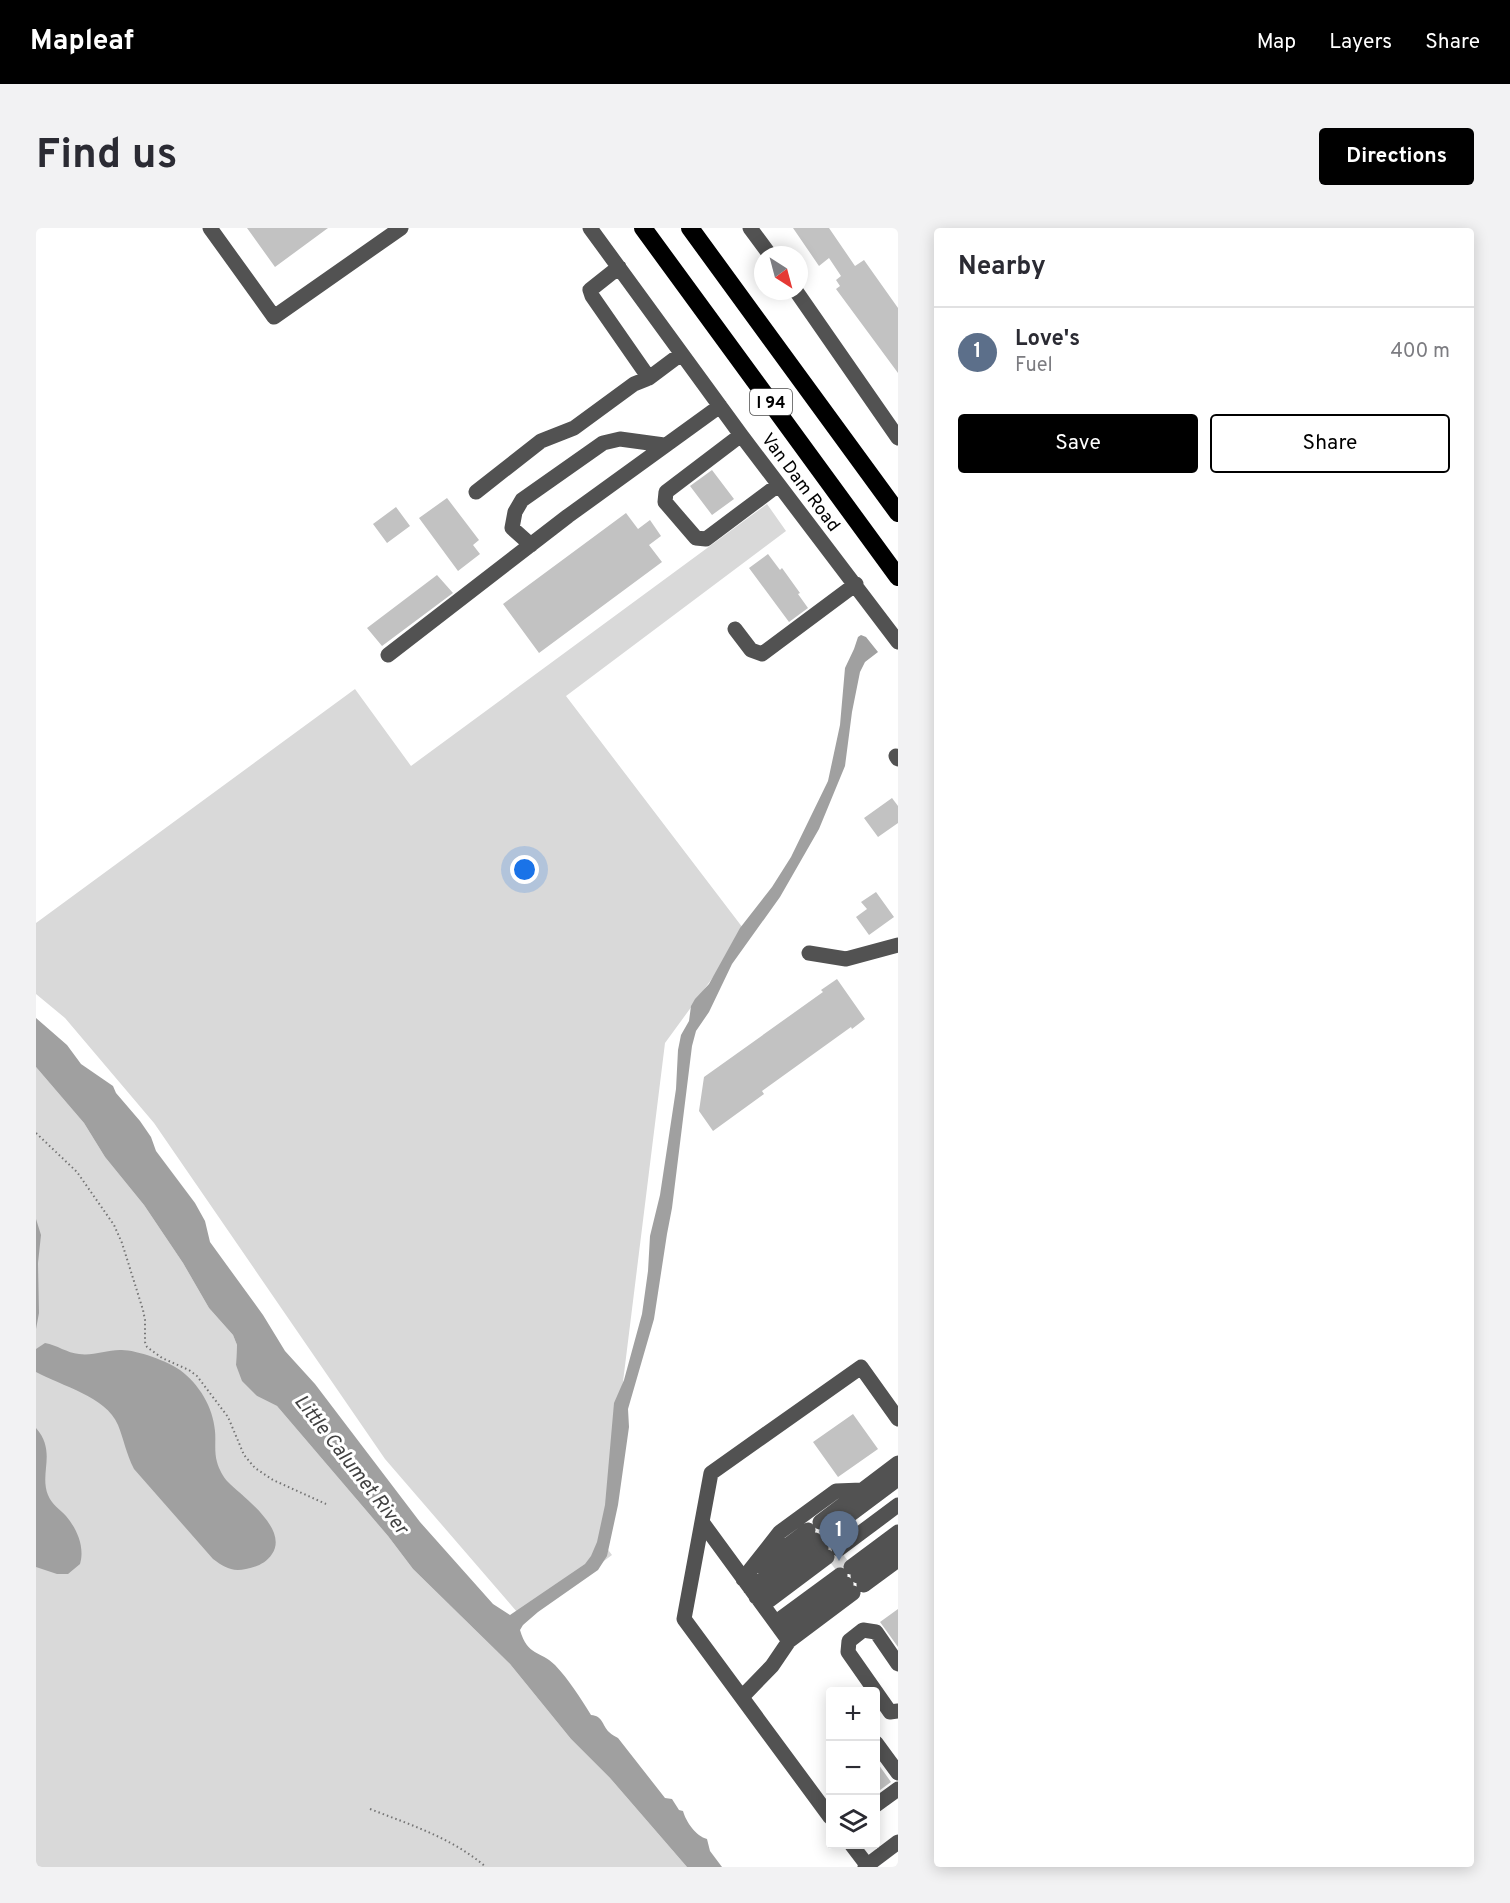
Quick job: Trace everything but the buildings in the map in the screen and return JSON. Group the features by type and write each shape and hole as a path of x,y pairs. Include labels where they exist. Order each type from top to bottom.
{"highway":[{"name":"I 94","path":"643,228 898,577"},
{"name":"I 94","path":"690,228 898,513"}],"street":[{"path":"210,228 274,317 401,228"},
{"name":"Van Dam Road","path":"590,228 778,485 856,584 898,642"},
{"path":"750,228 763,246"},
{"path":"619,267 590,290 649,378"},
{"path":"802,300 898,438"},
{"path":"476,492 542,441 574,428 634,384 649,378 681,354"},
{"path":"388,655 531,545 720,405"},
{"path":"741,435 666,492 665,502 696,538 706,539 778,485"},
{"path":"531,545 512,528 515,512 522,500 603,443 620,439 664,446"},
{"path":"735,629 752,650 762,654 856,584"},
{"path":"809,952 846,959 898,945"},
{"path":"826,1810 684,1619 711,1473 861,1367 898,1419"},
{"path":"836,1558 862,1490 898,1463"},
{"path":"836,1558 898,1479"},
{"path":"742,1697 772,1666 766,1610 780,1532 836,1491 862,1490"},
{"path":"766,1610 836,1558 898,1492"},
{"path":"766,1610 836,1558 898,1505"},
{"path":"766,1610 836,1558 898,1518"},
{"path":"702,1522 766,1610"},
{"path":"766,1610 836,1558 898,1532"},
{"path":"836,1558 898,1546"},
{"path":"836,1558 898,1560"},
{"path":"898,1664 876,1632 863,1630 849,1641 848,1652 890,1712 898,1711"},
{"path":"880,1748 898,1773"},
{"path":"880,1802 898,1789"},
{"path":"854,1849 866,1866 898,1842"}],"path":[{"path":"36,1133 76,1172 119,1234 145,1320 147,1347 162,1358 197,1376 228,1417 244,1455 255,1468 273,1480 326,1504"},
{"path":"370,1809 449,1841 486,1867"}],"shaded area":[{"path":"767,504 786,531 566,696 746,932 665,1043 603,1543 612,1555 524,1620 385,1459 154,1123 65,1018 36,994 36,923 355,689 411,766"},
{"path":"36,1067 84,1123 105,1157 144,1205 183,1263 209,1308 233,1335 237,1345 236,1365 257,1396 277,1406 388,1536 413,1569 510,1664 571,1739 610,1778 687,1867 36,1867"}],"water":[{"name":"Little Calumet River","path":"861,635 866,637 878,652 865,662 860,672 845,766 819,829 780,897 732,964 709,1012 696,1031 654,1319 628,1409 629,1427 618,1505 607,1556 598,1570 538,1612 520,1630 527,1645 555,1665 591,1715 600,1719 609,1732 618,1738 665,1798 672,1799 679,1810 683,1811 692,1828 707,1839 710,1851 722,1867 687,1867 610,1778 571,1739 510,1664 413,1569 388,1536 277,1406 257,1396 242,1381 236,1365 237,1345 233,1335 209,1308 183,1263 144,1205 105,1157 84,1123 36,1067 36,1018 67,1045 81,1064 113,1086 151,1137 156,1151 195,1203 205,1221 210,1242 263,1315 285,1351 315,1384 420,1522 493,1604 510,1615 585,1564 597,1542 605,1505 614,1403 624,1380 642,1314 650,1236 660,1195 676,1089 681,1035 689,1021 691,1006 695,999 709,984 740,928 772,887 791,857 828,781 840,725 845,668 858,637"},
{"path":"36,1219 41,1235 38,1263 39,1313 36,1329"},
{"path":"45,1343 79,1354 134,1351 168,1363 187,1376 199,1389 211,1413 215,1431 216,1458 221,1473 270,1524 276,1544 270,1557 257,1566 241,1570 228,1568 213,1559 134,1469 118,1425 104,1406 36,1372 36,1349"},
{"path":"36,1428 42,1437 47,1454 45,1479 48,1495 70,1521 81,1545 80,1564 68,1574 57,1574 36,1567"}],"tunnel":[{"path":"821,1548 833,1540"},
{"path":"833,1566 845,1557"}],"place":[{"name":"Love's","path":"839,1561"}]}
